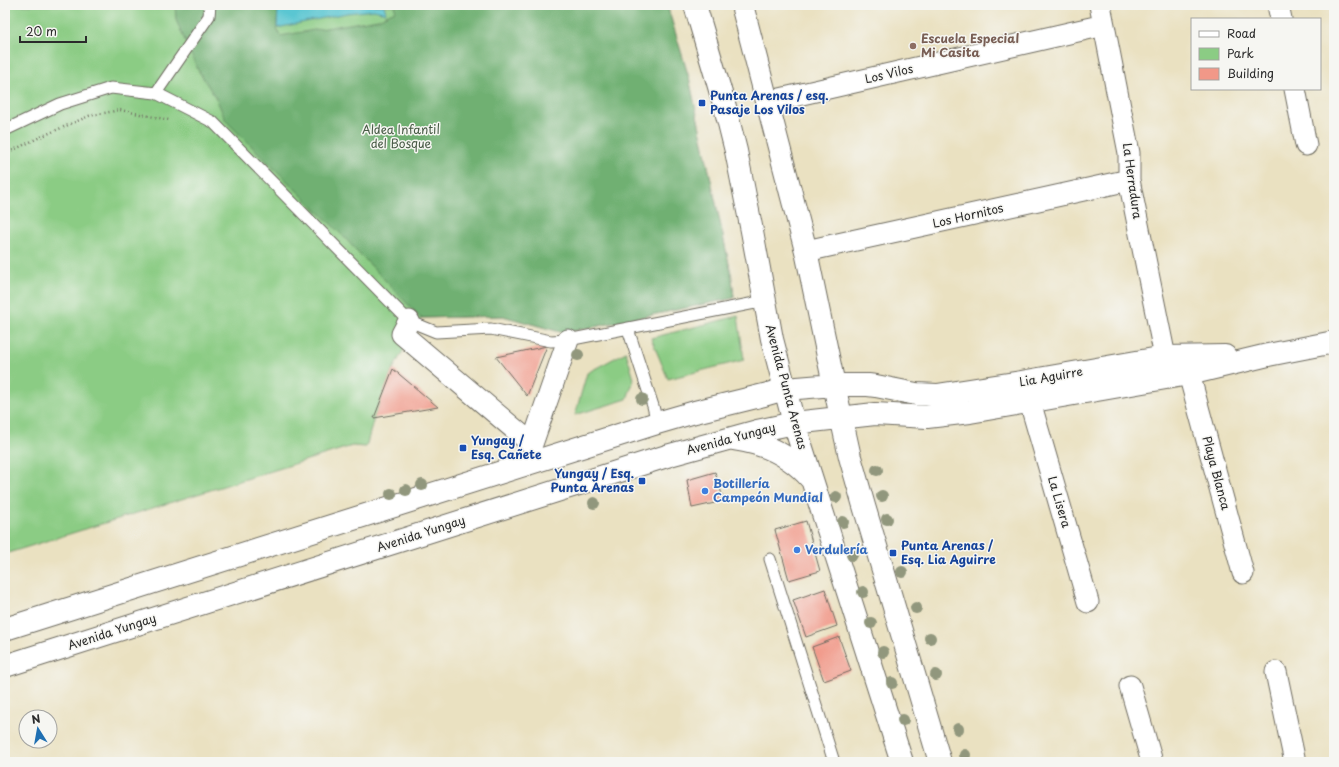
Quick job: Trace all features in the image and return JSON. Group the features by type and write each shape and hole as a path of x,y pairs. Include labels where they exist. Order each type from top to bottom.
{"main road":[{"name":"Avenida Punta Arenas","path":"695,5 725,107 736,152 772,339 794,422 902,762"},
{"path":"742,5 806,251 841,417 864,506 940,762"},
{"name":"Lia Aguirre","path":"841,417 875,414 927,417 970,412 1189,374 1268,355 1334,342"},
{"name":"Lia Aguirre","path":"834,385 876,386 916,394 937,394 1013,383 1165,357 1268,355"},
{"path":"5,629 657,423 695,412 764,396 785,389 834,385"},
{"name":"Avenida Yungay","path":"5,666 728,438 794,422 841,417"},
{"path":"728,438 755,443 772,449 803,470 813,481"}],"street":[{"name":"La Herradura","path":"1100,5 1129,153 1130,180 1165,357"},
{"path":"1278,5 1281,18"},
{"name":"Los Vilos","path":"767,102 1104,25"},
{"path":"1295,90 1306,145"},
{"name":"Los Hornitos","path":"806,251 1130,180"},
{"path":"409,321 402,334 532,444 568,340"},
{"name":"Playa Blanca","path":"1189,374 1243,573"},
{"name":"La Lisera","path":"1030,402 1088,602"},
{"path":"1276,672 1296,762"},
{"path":"1130,686 1152,762"}],"lane":[{"path":"156,93 209,16 210,5"},
{"path":"5,130 60,104 111,88 156,93 214,122 409,321 436,332 491,329 551,341 568,340 765,301"},
{"path":"628,329 657,423"},
{"path":"770,559 834,762"}],"path":[{"path":"5,154 89,116 120,110 173,121"}],"green space":[{"name":"Aldea Infantil del Bosque","path":"5,5 667,5 689,78 732,278 734,298 564,333 503,316 421,318 393,369 374,418 366,447 352,446 5,554"},
{"name":"Aldea Infantil del Bosque","path":"175,5 278,5 277,28 280,36 378,19 395,11 395,5 667,5 689,78 732,278 734,298 564,333 503,316 421,318 340,233 226,121 217,100 198,70 176,20"},
{"path":"738,316 744,360 668,379 651,338"},
{"path":"626,352 634,379 627,399 575,415 587,373"}],"water":[{"path":"278,5 384,5 386,13 374,10 347,13 277,28"}],"building":[{"path":"547,346 527,396 496,357"},
{"path":"393,369 438,407 374,418"},
{"name":"Botillería Campeón Mundial","path":"715,472 724,501 692,508 687,480"},
{"name":"Verdulería","path":"806,521 820,571 789,580 775,530"},
{"name":"Verdulería","path":"825,589 837,626 806,637 793,600"},
{"path":"839,637 851,671 824,681 812,647"}],"place":[{"name":"Escuela Especial Mi Casita","path":"913,46"},
{"name":"Punta Arenas / esq. Pasaje Los Vilos","path":"702,103"},
{"name":"Yungay / Esq. Cañete","path":"463,448"},
{"name":"Yungay / Esq. Punta Arenas","path":"642,481"},
{"name":"Botillería Campeón Mundial","path":"705,491"},
{"name":"Verdulería","path":"797,550"},
{"name":"Punta Arenas / Esq. Lia Aguirre","path":"893,553"}]}
